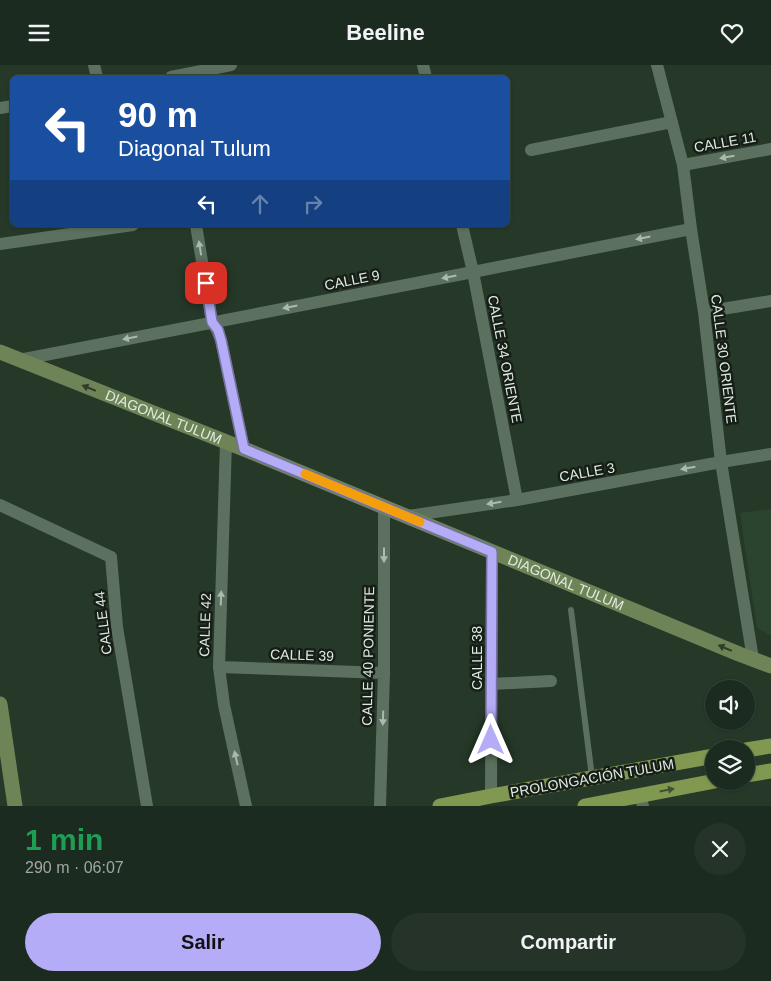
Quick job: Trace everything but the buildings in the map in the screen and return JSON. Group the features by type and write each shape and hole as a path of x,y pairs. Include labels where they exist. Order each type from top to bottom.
{"main road":[{"name":"DIAGONAL TULUM","path":"0,352 384,506 771,666"},
{"path":"0,704 2,728 15,806"},
{"path":"755,749 771,746"},
{"name":"PROLONGACIÓN TULUM","path":"440,806 491,795 705,758"},
{"path":"755,774 771,771"},
{"name":"PROLONGACIÓN TULUM","path":"585,806 642,801 705,784"}],"street":[{"path":"186,75 230,65"},
{"name":"CALLE 30 ORIENTE","path":"656,65 683,165 704,312 721,462 753,659"},
{"path":"532,150 672,122"},
{"name":"CALLE 11","path":"683,165 771,149"},
{"path":"0,244 119,227"},
{"path":"196,227 212,322 218,330 221,340 244,449"},
{"name":"CALLE 34 ORIENTE","path":"462,227 517,500"},
{"name":"CALLE 9","path":"19,359 473,273 691,229"},
{"path":"704,312 771,301"},
{"name":"CALLE 42","path":"226,442 219,667 224,705 246,806"},
{"name":"CALLE 3","path":"408,516 517,500 771,454"},
{"name":"CALLE 44","path":"0,505 111,557 117,627 147,806"},
{"name":"CALLE 40 PONIENTE","path":"380,806 384,673 384,506"},
{"name":"CALLE 38","path":"491,795 492,552"},
{"name":"CALLE 39","path":"219,667 384,673"},
{"path":"492,684 551,681"}],"lane":[{"path":"571,610 592,778"}],"shaded area":[{"path":"771,509 771,636 757,628 740,513"}],"slow traffic":[{"path":"305,474 420,522"}],"route":[{"path":"206,283 212,322 218,330 221,340 244,449 492,552 491,740"}]}
